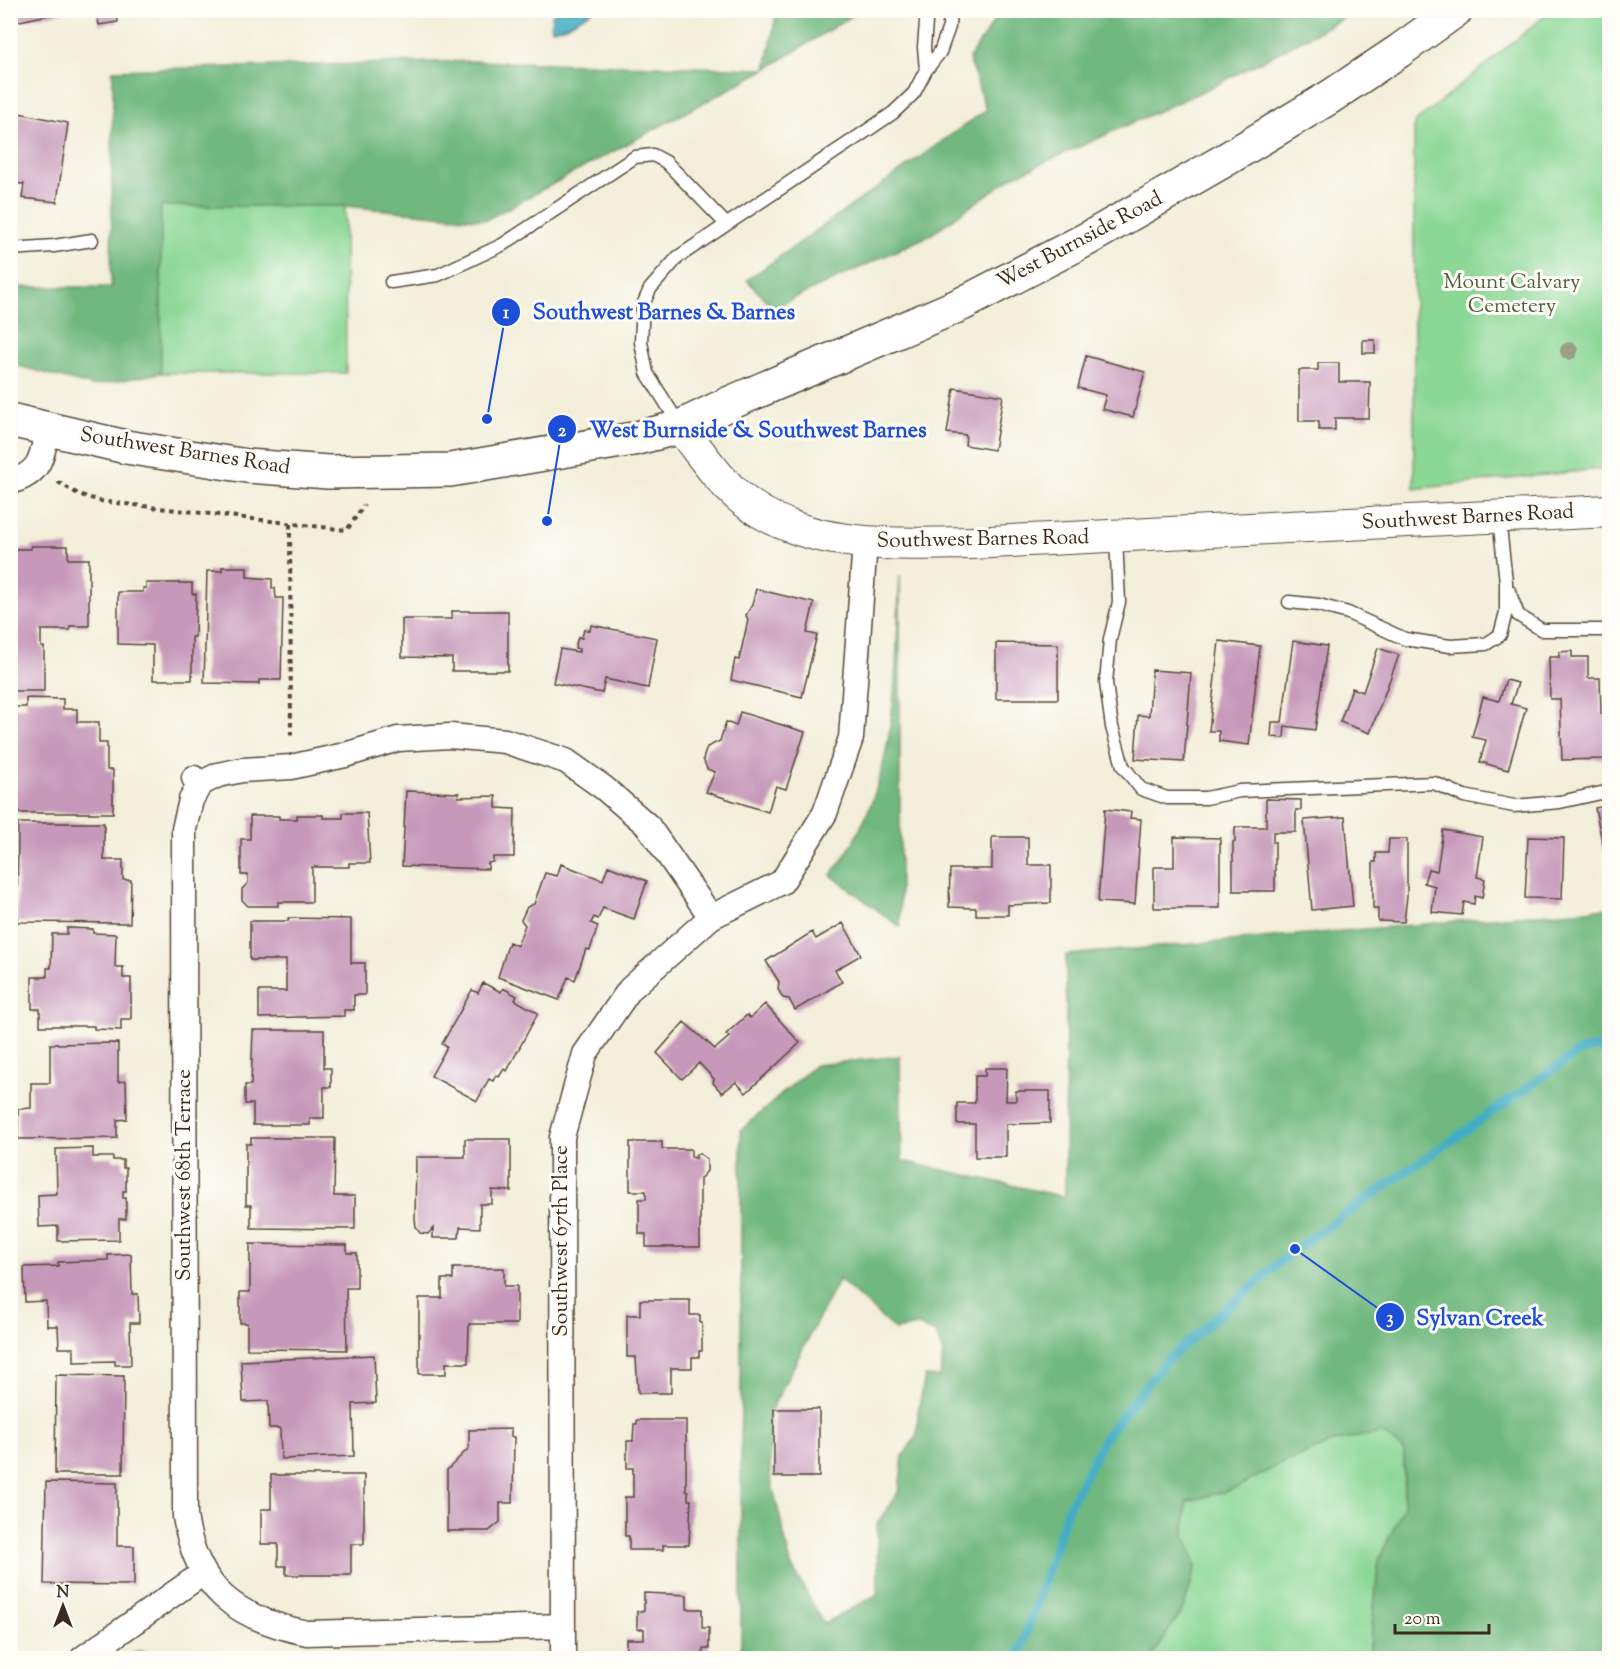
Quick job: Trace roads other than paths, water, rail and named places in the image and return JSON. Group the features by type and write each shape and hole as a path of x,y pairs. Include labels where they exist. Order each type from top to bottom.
{"main road":[{"name":"West Burnside Road","path":"680,427 730,403 962,304 1089,238 1330,97 1456,10"},
{"name":"Southwest Barnes Road","path":"10,420 126,447 247,466 328,472 450,470 633,439 680,427"}],"street":[{"name":"Southwest Barnes Road","path":"680,427 719,477 745,501 791,526 819,535 866,542 970,543 1610,511"},
{"path":"10,482 31,473 39,465 48,429"},
{"name":"Southwest 67th Place","path":"563,1659 562,1137 585,1054 630,989 711,916 782,882 825,813 851,738 866,542"},
{"name":"Southwest 68th Terrace","path":"563,1626 307,1634 276,1627 248,1615 224,1597 203,1573 189,1542 185,1516 184,829 197,781 218,775 242,770 291,767 398,739 450,736 505,741 566,761 604,788 648,826 711,916"},
{"path":"83,1659 203,1573"}],"lane":[{"path":"926,70 924,47 927,10"},
{"path":"680,427 647,373 641,342 643,305 650,289 678,256 893,112 914,93 926,70 940,52 949,27 950,10"},
{"path":"391,282 438,275 502,245 635,157 653,155 666,162 726,224"},
{"path":"10,249 54,246 92,240"},
{"path":"1289,602 1319,605 1348,613 1405,639 1450,646 1486,644 1500,635 1506,612 1506,582 1499,517"},
{"path":"1115,536 1119,602 1110,639 1106,683 1112,727 1122,766 1141,789 1167,798 1206,798 1273,789 1434,783 1464,796 1514,806 1560,802 1610,791"},
{"path":"1506,582 1518,615 1542,630 1610,630"}],"water":[{"path":"559,10 593,11 564,27 551,29 552,15"}],"waterway":[{"path":"1018,1658 1068,1508 1105,1437 1164,1363 1295,1249 1580,1051 1610,1046"}],"place":[{"name":"Southwest Barnes & Barnes","path":"487,419"},
{"name":"West Burnside & Southwest Barnes","path":"547,521"},
{"name":"Sylvan Creek","path":"1295,1249"}],"park label":[{"name":"Mount Calvary Cemetery","path":"1512,295"}]}
